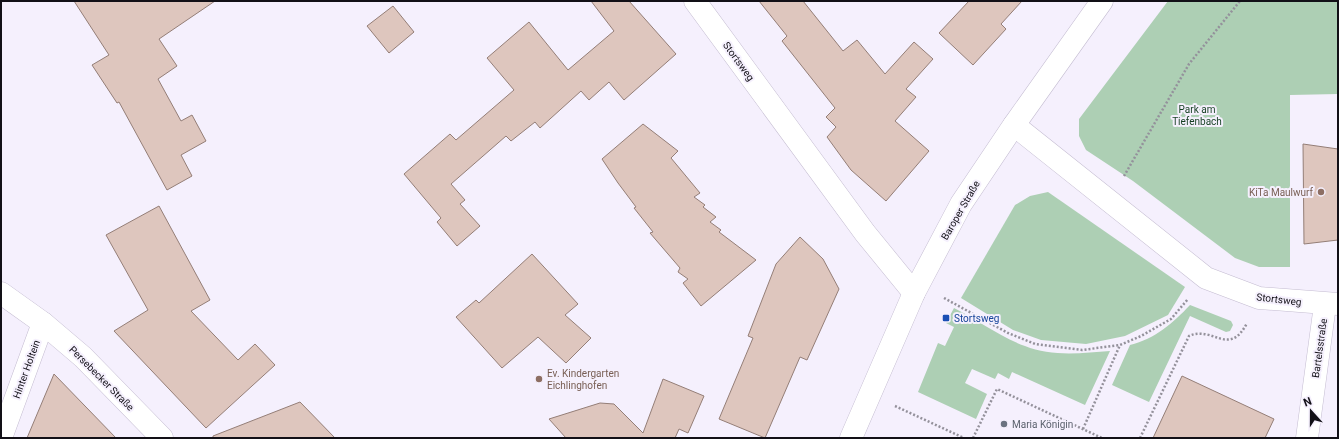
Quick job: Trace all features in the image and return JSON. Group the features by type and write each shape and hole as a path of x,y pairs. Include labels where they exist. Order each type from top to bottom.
{"street":[{"name":"Stortsweg","path":"695,1 865,233 916,289"},
{"name":"Baroper Straße","path":"851,438 916,289 961,204 1014,125 1102,1"},
{"name":"Stortsweg","path":"1014,125 1108,202 1206,278 1259,298 1332,304"},
{"name":"Persebecker Straße","path":"1,293 43,323 84,357 162,438"},
{"name":"Bartelsstraße","path":"1307,438 1332,304"},
{"name":"Hinter Holtein","path":"1,438 43,323"}],"path":[{"path":"1108,202 1189,64 1240,1"},
{"path":"916,289 1008,333 1035,344 1082,350 1120,345 1141,336 1171,319 1206,278"},
{"path":"1140,438 1189,336 1197,332 1205,332 1224,341 1231,340 1242,330 1259,298"},
{"path":"1083,429 1120,345"},
{"path":"973,438 997,389 1102,438"},
{"path":"869,395 964,438"}],"green space":[{"name":"Park am Tiefenbach","path":"1168,1 1338,1 1338,94 1290,95 1290,267 1259,267 1235,258 1133,181 1086,150 1079,136 1079,119"},
{"path":"1048,192 1185,287 1168,315 1125,336 1086,344 1041,340 1013,330 961,298 1015,205 1030,196"},
{"path":"1190,305 1231,321 1233,325 1230,331 1226,332 1190,316 1149,402 1112,385 1130,345 1148,339 1163,330"},
{"path":"954,308 1007,338 1045,352 1089,353 1110,351 1085,405 1012,372 1009,379 998,373 995,379 972,369 965,383 987,394 976,419 918,392 938,343 945,346 954,327 946,323"}],"building":[{"path":"74,1 215,1 159,39 177,66 158,79 181,121 192,115 206,141 181,155 192,176 167,190 119,102 117,103 92,65 109,55"},
{"path":"591,1 629,1 676,54 624,100 609,82 589,100 581,91 540,128 535,122 511,141 506,136 451,184 465,200 460,204 480,226 457,246 437,222 441,218 404,174 450,134 456,140 514,90 487,58 529,22 568,70 614,31"},
{"path":"759,1 803,1 843,51 857,40 885,74 914,42 933,59 906,89 916,97 895,121 929,151 886,201 851,170 827,137 836,127 826,117 835,108 782,41 787,36"},
{"path":"969,1 1022,1 1001,24 1006,29 973,65 939,33"},
{"path":"393,6 414,32 389,53 367,26"},
{"path":"643,124 678,151 671,158 700,193 694,197 705,205 703,207 716,217 710,222 721,230 719,232 756,260 701,306 683,283 688,279 678,272 680,268 650,233 653,232 634,208 636,207 602,159"},
{"path":"1303,144 1338,149 1338,240 1304,244"},
{"path":"159,206 210,300 191,311 238,360 255,344 275,365 206,428 114,331 148,310 106,235"},
{"path":"800,237 823,259 839,289 807,360 800,357 765,438 719,419 753,338 748,336 776,264"},
{"path":"532,254 578,304 565,315 591,338 566,363 538,337 502,368 456,317 476,300 479,303"},
{"path":"54,374 116,438 27,438"},
{"path":"1182,376 1274,419 1265,438 1153,438"},
{"path":"663,379 704,396 688,433 679,429 675,438 566,438 549,419 600,403 614,404 643,433"},
{"path":"300,402 335,438 213,438 213,436"}],"place":[{"name":"KiTa Maulwurf","path":"1321,192"},
{"name":"Stortsweg","path":"946,318"},
{"name":"Ev. Kindergarten Eichlinghofen","path":"539,379"},
{"name":"Maria Königin","path":"1004,424"}]}
